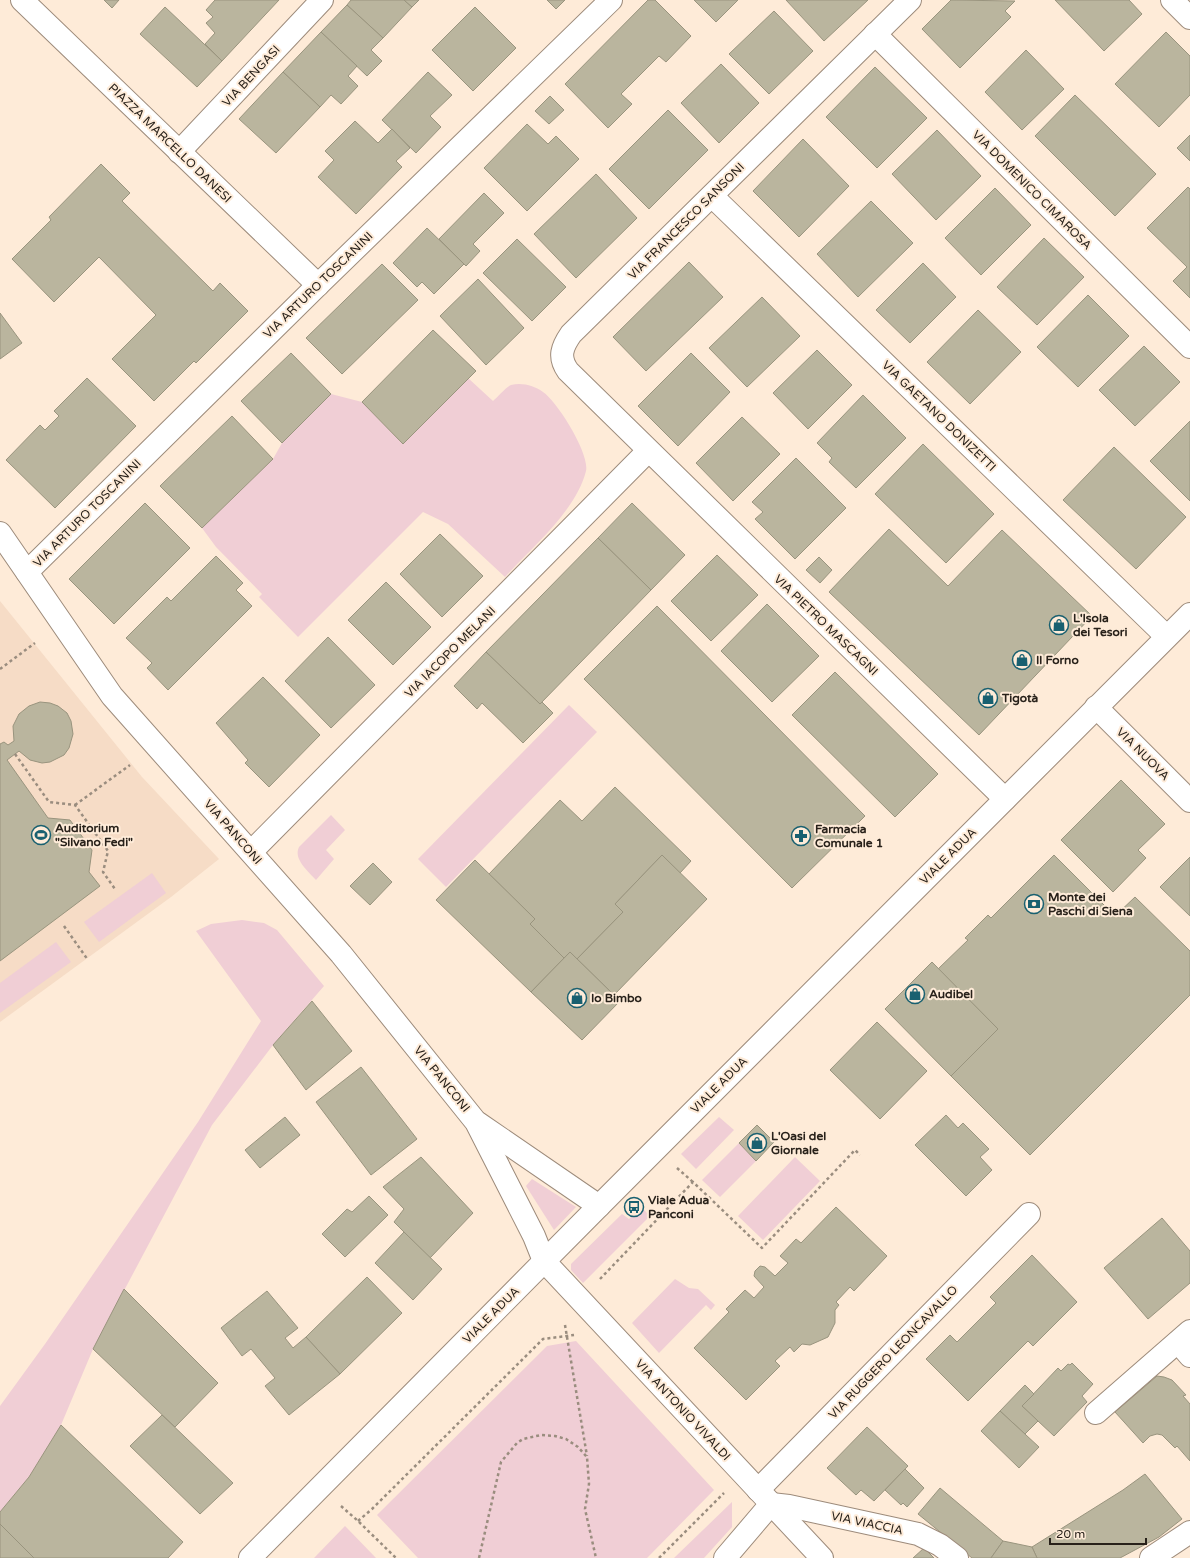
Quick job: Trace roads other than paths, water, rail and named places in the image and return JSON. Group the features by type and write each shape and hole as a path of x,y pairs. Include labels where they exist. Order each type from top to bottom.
{"street":[{"name":"PIAZZA MARCELLO DANESI","path":"22,0 318,285"},
{"name":"VIA BENGASI","path":"180,152 322,0"},
{"name":"VIA ARTURO TOSCANINI","path":"27,572 318,285 611,0"},
{"name":"VIA FRANCESCO SANSONI","path":"648,451 568,371 562,359 561,352 571,334 910,0"},
{"path":"1172,0 1190,18"},
{"name":"VIA DOMENICO CIMAROSA","path":"874,34 1190,347"},
{"name":"VIA GAETANO DONIZETTI","path":"712,196 1166,636"},
{"name":"VIA PIETRO MASCAGNI","path":"648,451 1005,798"},
{"name":"VIA IACOPO MELANI","path":"251,852 648,451"},
{"name":"VIA PANCONI","path":"0,533 112,696 341,954 476,1122 534,1236 544,1261"},
{"name":"VIALE ADUA","path":"250,1558 1166,636 1190,614"},
{"name":"VIA NUOVA","path":"1096,707 1190,801"},
{"name":"VIA PANCONI","path":"476,1122 599,1206"},
{"name":"VIA RUGGERO LEONCAVALLO","path":"765,1497 1029,1214"},
{"name":"VIA ANTONIO VIVALDI","path":"544,1261 822,1558"},
{"path":"1096,1413 1186,1343"},
{"path":"725,1558 765,1497"},
{"name":"VIA VIACCIA","path":"765,1497 789,1506 918,1534 940,1545 957,1558"},
{"path":"1151,1558 1190,1532"}],"place":[{"name":"L'Isola dei Tesori","path":"1059,625"},
{"name":"Il Forno","path":"1022,660"},
{"name":"Tigotà","path":"988,698"},
{"name":"Auditorium \"Silvano Fedi\"","path":"41,835"},
{"name":"Farmacia Comunale 1","path":"801,836"},
{"name":"Monte dei Paschi di Siena","path":"1034,904"},
{"name":"Audibel","path":"915,994"},
{"name":"Io Bimbo","path":"577,998"},
{"name":"L'Oasi del Giornale","path":"757,1143"},
{"name":"Viale Adua Panconi","path":"634,1207"}]}
